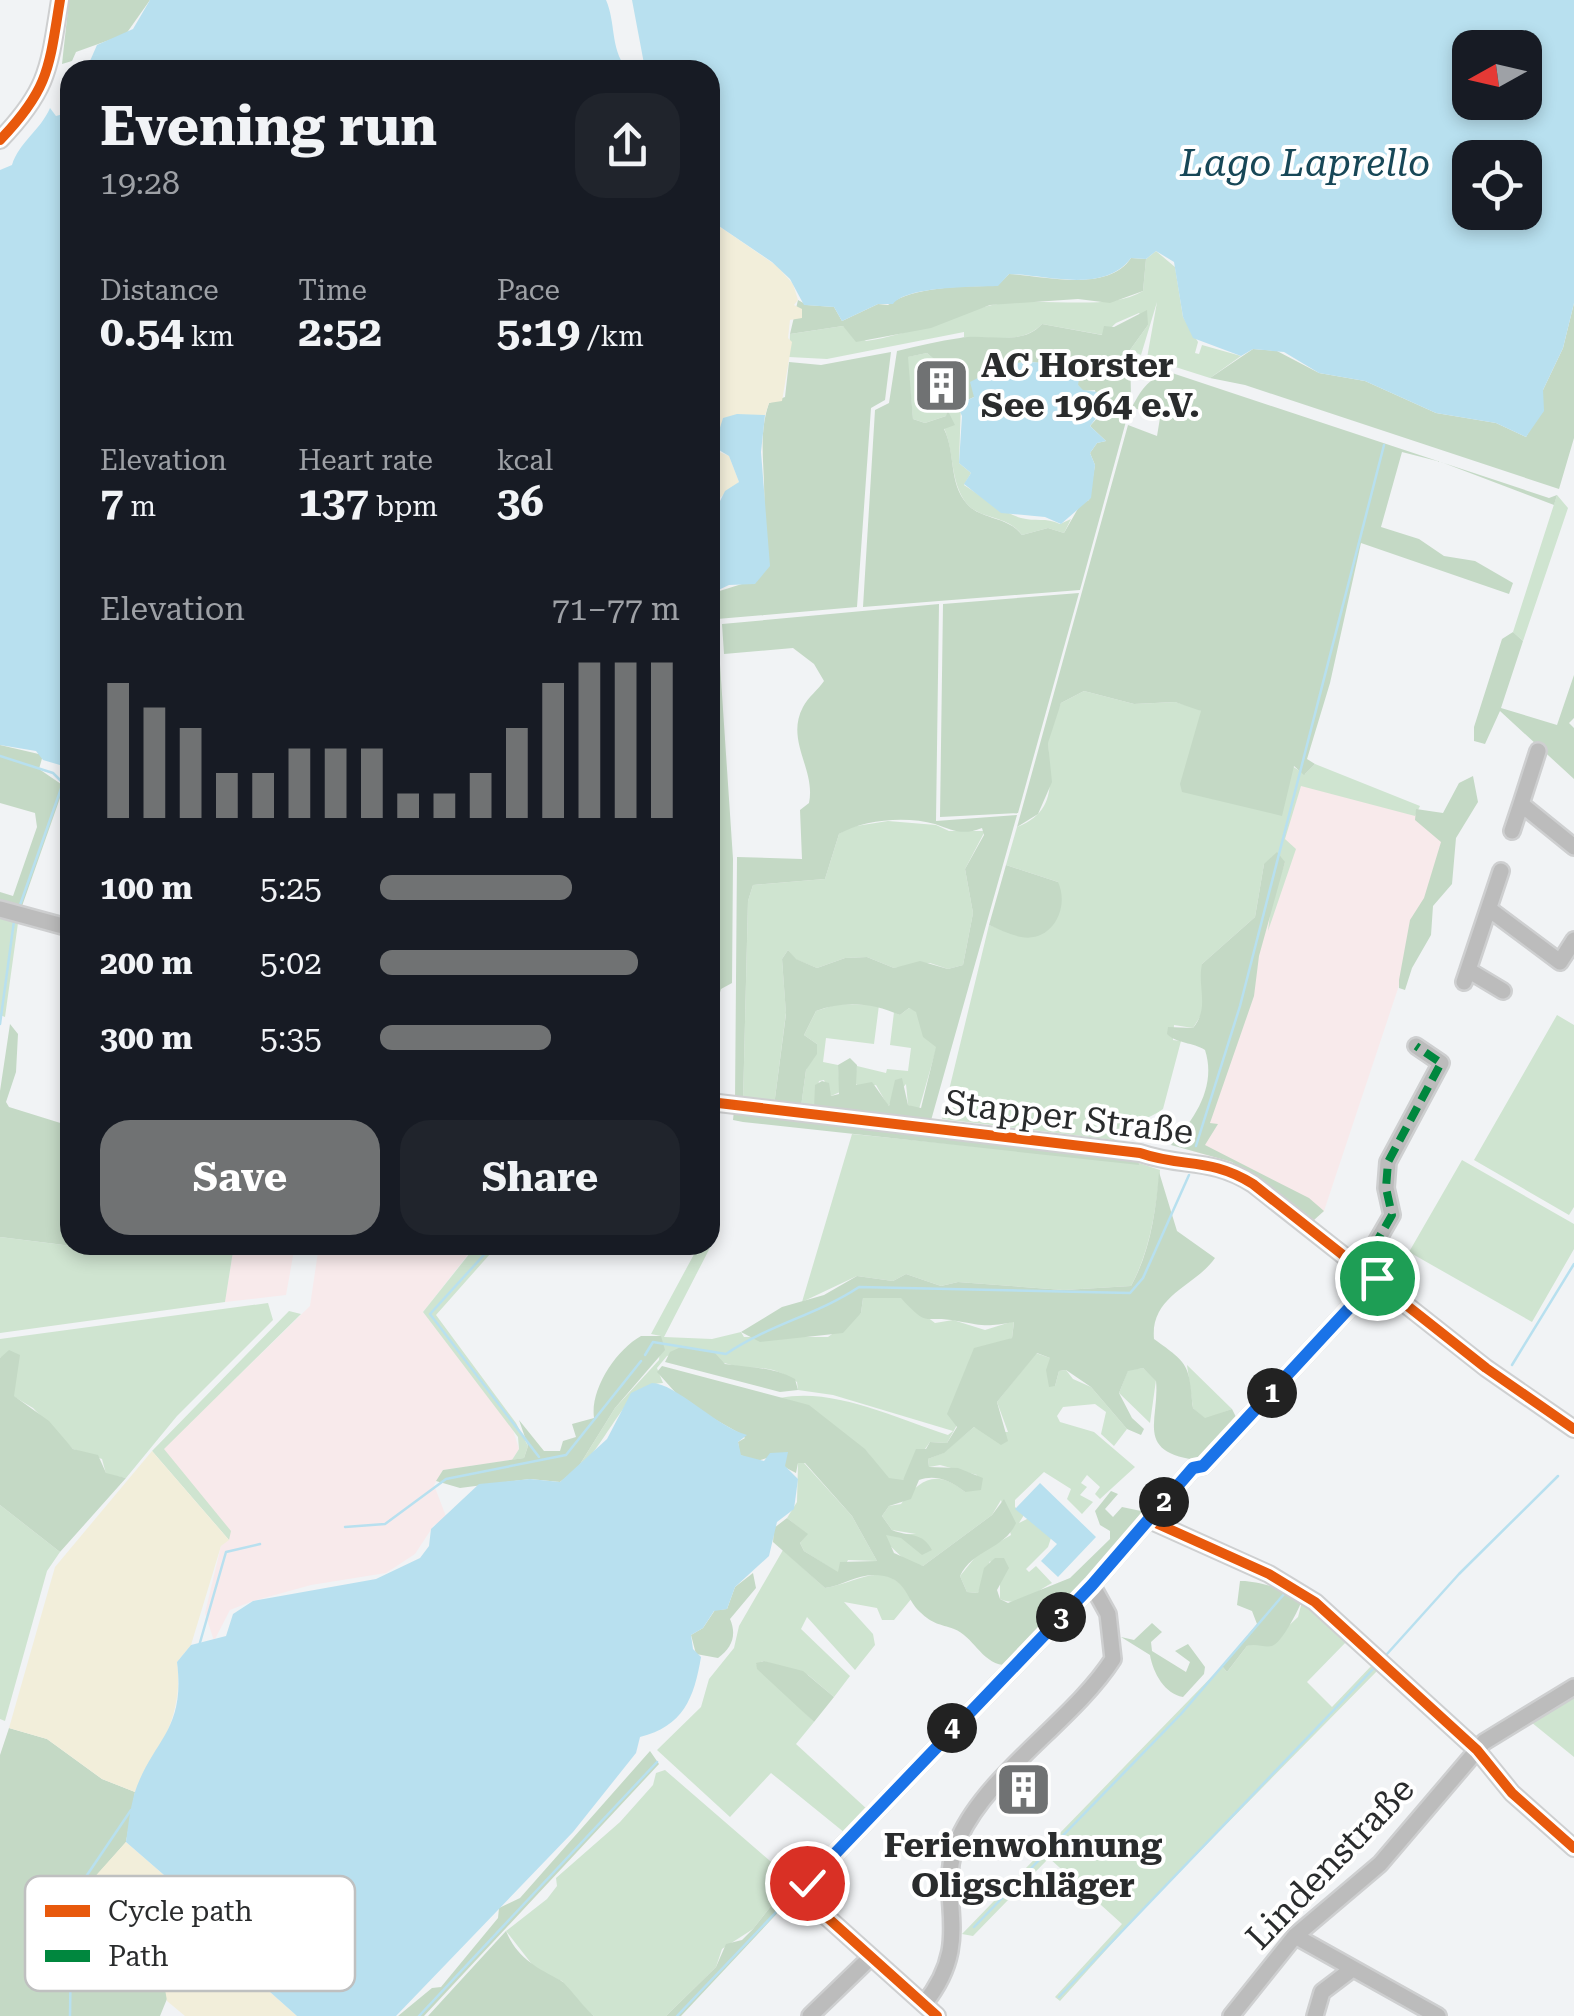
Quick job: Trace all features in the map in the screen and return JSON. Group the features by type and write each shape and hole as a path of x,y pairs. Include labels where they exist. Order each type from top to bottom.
{"street":[{"path":"0,140 28,111 45,83 60,0"},
{"path":"1512,832 1538,751"},
{"path":"1522,804 1574,847"},
{"path":"1501,870 1466,976 1503,991"},
{"path":"0,909 60,925"},
{"path":"1489,909 1560,962 1574,940"},
{"path":"1362,1267 1392,1216 1386,1188 1388,1162 1441,1063 1416,1046"},
{"name":"Stapper Straße","path":"720,1103 1140,1153 1164,1162 1192,1160 1242,1178 1377,1278 1486,1368 1574,1429"},
{"path":"1092,1585 1108,1614 1113,1659 964,1827 950,1870 952,1948 930,2010 809,1901 807,1883 1092,1585 1193,1468 1203,1466 1377,1278"},
{"path":"1149,1520 1269,1574 1316,1602 1477,1750 1538,1816 1574,1848"},
{"name":"Lindenstraße","path":"1231,2016 1296,1936 1380,1864 1477,1750 1506,1726 1574,1687"},
{"path":"1296,1936 1438,2016"},
{"path":"810,2016 871,1957"},
{"path":"1315,2016 1322,1992 1352,1970"}],"shaded area":[{"path":"1304,775 1452,826 1324,1211 1314,1220 1232,1162 1192,1151"},
{"path":"232,1255 293,1255 286,1295 225,1302"},
{"path":"318,1255 468,1255 423,1312 513,1430 519,1449 512,1460 443,1470 434,1485 447,1519 434,1525 415,1554 386,1573 311,1585 230,1610 214,1641 205,1613 221,1546 229,1539 163,1449 310,1306"}],"green space":[{"path":"69,0 150,0 126,34 76,52 72,60 62,60"},
{"path":"1156,251 1175,267 1183,317 1198,342 1195,353 1199,354 1202,345 1241,356 1210,378 1147,358 1157,302 1141,355 1130,350 1148,325 1139,313 1116,323 1103,335 1042,324 1016,337 964,337 964,332 827,359 789,357 790,334 843,326 866,341 1010,302 1128,298 1143,291 1146,259"},
{"path":"1131,258 1146,259 1143,291 1110,303 1078,299 990,305 931,328 856,342 843,326 790,334 798,300 807,305 834,307 842,321 911,294 997,286 1009,274 1074,280 1107,276"},
{"path":"1574,303 1574,438 1559,489 1245,385 1210,378 1253,349 1277,351 1319,373 1365,381 1436,413 1496,423 1526,437 1543,405 1543,390 1563,348"},
{"path":"1147,310 1148,325 1130,350 1131,396 1125,425 1080,590 863,607 875,410 889,403 897,351 960,338 1014,337 1042,324 1102,335 1104,326 1114,327","holes":["927,353 959,381 949,398 961,403 974,397 980,379 992,369 1004,364 1010,373 1017,370 1017,363 1038,363 1063,371 1083,391 1095,390 1099,416 1090,426 1106,441 1097,443 1090,453 1095,465 1089,500 1080,505 1064,533 1048,528 1022,535 1009,524 967,504 955,477 944,429 955,425 947,409 946,416 925,423 913,419 908,357"]},
{"path":"891,352 885,400 871,408 857,607 720,619 720,591 745,583 759,535 764,493 763,442 769,403 785,397 789,362 821,365"},
{"path":"927,353 960,381 952,399 961,403 959,463 971,473 964,485 1021,518 1060,524 1071,519 1064,533 1048,528 1022,535 1009,524 967,504 957,486 944,428 948,425 947,410 946,416 925,423 913,419 907,357"},
{"path":"1172,373 1438,461 1402,452 1381,527 1419,539 1444,556 1475,561 1513,583 1509,594 1361,543 1330,683 1307,759 1315,764 1304,775 1294,766 1282,816 1182,792 1180,784 1201,711 1175,702 1134,704 1084,691 1061,703 1048,743 1052,782 1038,814 1017,827 1128,425 1157,436 1160,418 1132,407 1148,384"},
{"path":"1445,463 1549,498 1557,495 1554,505"},
{"path":"1557,495 1568,508 1523,641 1513,632"},
{"path":"1079,593 1018,813 940,817 943,604"},
{"path":"939,604 936,821 1017,815 930,1124 814,1108 815,1085 829,1083 831,1096 839,1094 838,1065 850,1058 857,1065 856,1085 872,1082 889,1106 895,1080 902,1078 908,1105 921,1108 936,1047 923,1037 916,1012 909,1008 900,1015 858,1004 816,1011 804,1035 817,1044 817,1054 806,1070 801,1107 774,1106 786,1014 782,959 788,950 796,959 817,968 845,958 867,957 894,968 920,961 948,969 963,965 973,913 965,869 984,835 982,828 963,832 924,822 873,822 839,834 825,879 753,885 748,901 743,1103 735,1101 737,857 802,859 800,810 809,803 810,791 797,732 798,719 805,703 824,681 814,664 793,648 724,654 722,624"},
{"path":"1513,632 1523,641 1501,708 1557,725 1574,675 1574,718 1569,723 1574,728 1574,779 1500,711 1485,744 1474,741 1474,727 1502,639"},
{"path":"720,664 733,859 732,983 720,993"},
{"path":"1084,691 1134,704 1175,702 1196,708 1305,774 1315,764 1420,806 1415,816 1301,786 1285,839 1296,849 1268,931 1271,905 1285,862 1264,864 1255,917 1202,964 1203,1012 1193,1028 1174,1025 1173,1040 1181,1041 1163,1109 1127,1126 1114,1140 942,1119 989,925 1023,937 1058,882 1006,865 1017,827 1031,820 1046,802 1050,780 1048,738 1061,703"},
{"path":"0,745 43,755 39,769 60,783 60,798 21,909 0,903 0,892 13,896 37,827 35,813 0,803"},
{"path":"1473,776 1478,802 1456,838 1452,884 1433,906 1431,935 1412,968 1405,990 1399,988 1410,920 1424,898 1441,842 1415,820 1416,809 1443,813 1459,783"},
{"path":"888,821 936,825 949,831 985,831 965,869 973,913 963,965 948,969 930,963 894,968 867,957 845,958 817,968 795,959 788,950 782,959 786,1013 774,1106 743,1103 748,901 753,885 825,879 839,834 850,827"},
{"path":"1277,852 1285,862 1259,956 1254,996 1210,1123 1218,1124 1205,1145 1309,1198 1324,1211 1314,1220 1232,1162 1171,1145 1201,1102 1208,1064 1205,1050 1171,1037 1168,1027 1193,1028 1198,1020 1202,964 1255,917 1264,864"},
{"path":"1006,865 1058,882 1060,912 1056,922 1042,935 1021,937 989,925"},
{"path":"0,914 18,923 5,1017 0,1015"},
{"path":"838,1004 879,1005 874,1044 826,1038 823,1062 838,1065 840,1092 831,1096 824,1080 819,1081 814,1108 801,1107 806,1070 817,1044 804,1035 816,1011"},
{"path":"909,1008 916,1011 937,1046 919,1109 908,1105 906,1084 888,1106 876,1085 860,1088 854,1082 857,1066 886,1073 887,1069 908,1071 911,1048 890,1045 894,1012 900,1015"},
{"path":"1557,1015 1574,1025 1574,1207 1569,1215 1474,1160"},
{"path":"10,1024 18,1034 16,1072 6,1102 9,1107 60,1123 60,1244 0,1237 0,1091"},
{"path":"734,1110 1138,1160 1139,1165 743,1122 733,1120"},
{"path":"852,1134 1139,1163 1160,1170 1154,1215 1138,1273 1131,1286 1064,1290 958,1282 941,1286 906,1274 893,1281 857,1276 802,1302"},
{"path":"1462,1160 1574,1224 1574,1249 1532,1322 1409,1252"},
{"path":"1159,1172 1177,1231 1215,1258 1167,1301 1159,1312 1154,1339 1185,1366 1193,1408 1205,1418 1232,1409 1236,1417 1196,1460 1177,1456 1157,1442 1156,1381 1143,1368 1128,1371 1119,1393 1132,1418 1144,1429 1141,1435 1127,1429 1091,1387 1066,1370 1059,1371 1055,1386 1049,1387 1046,1370 1050,1358 1037,1353 997,1402 1008,1441 1001,1445 974,1427 944,1453 928,1459 929,1467 958,1468 983,1478 981,1490 965,1492 943,1480 925,1478 919,1480 911,1499 889,1506 882,1516 892,1530 919,1537 928,1544 932,1550 922,1555 901,1538 886,1535 894,1553 923,1566 992,1515 1004,1499 1016,1523 1011,1532 972,1560 960,1576 967,1592 978,1593 984,1568 995,1558 1004,1558 1009,1568 997,1590 1000,1599 1008,1603 1070,1578 1110,1539 1110,1531 1100,1525 1095,1511 1111,1491 1118,1494 1105,1509 1113,1517 1122,1507 1141,1511 1147,1518 1003,1665 989,1659 961,1632 924,1616 892,1578 868,1575 825,1588 773,1542 774,1528 787,1518 808,1534 800,1543 804,1551 838,1572 840,1562 877,1561 852,1516 805,1463 798,1463 796,1473 767,1458 757,1461 740,1455 738,1442 745,1438 741,1434 684,1402 657,1372 662,1366 809,1405 865,1449 889,1478 903,1480 916,1449 926,1449 930,1442 947,1443 957,1427 947,1414 974,1348 1012,1338 1014,1322 986,1325 927,1319 901,1298 863,1298 861,1313 843,1333 760,1342 741,1332 782,1307 824,1295 857,1276 893,1281 906,1274 941,1286 958,1282 1064,1290 1131,1286 1151,1231"},
{"path":"0,1237 60,1244 60,1255 232,1255 225,1302 0,1333"},
{"path":"468,1255 489,1255 436,1315 516,1423 528,1446 524,1458 512,1460 519,1449 518,1437 423,1312"},
{"path":"694,1255 706,1255 664,1337 712,1339 741,1332 744,1337 828,1337 861,1313 863,1298 901,1297 935,1323 953,1320 985,1330 1014,1321 1012,1338 1003,1342 947,1443 930,1442 903,1480 886,1476 866,1451 817,1414 780,1398 843,1401 948,1435 953,1431 833,1395 798,1390 797,1382 777,1371 728,1364 691,1349 667,1356 657,1368 663,1383 638,1393 627,1404 577,1469 615,1408 659,1360 661,1336 651,1334"},
{"path":"268,1303 273,1320 177,1416 126,1478 106,1474 102,1459 73,1449 33,1408 13,1396 4,1356 0,1358 0,1339"},
{"path":"289,1311 301,1314 164,1449 231,1531 229,1540 152,1451"},
{"path":"641,1336 661,1336 665,1350 615,1408 577,1469 560,1482 530,1479 460,1488 436,1481 443,1470 524,1458 528,1446 519,1420 544,1451 560,1451 563,1441 576,1437 572,1424 594,1418 596,1395 607,1371"},
{"path":"683,1346 714,1352 725,1364 786,1375 795,1379 798,1390 780,1392 665,1362 670,1352"},
{"path":"9,1350 20,1355 14,1396 49,1421 73,1449 98,1455 106,1473 126,1478 60,1552 0,1505 0,1358"},
{"path":"1036,1353 1050,1358 1055,1386 1059,1371 1066,1370 1073,1379 1091,1387 1127,1429 1114,1446 1101,1434 1106,1412 1095,1404 1063,1407 1057,1416 1060,1422 1094,1432 1135,1467 1100,1499 1095,1494 1100,1487 1087,1475 1081,1483 1087,1487 1080,1495 1093,1502 1082,1514 1067,1499 1071,1489 1044,1472 1015,1500 1015,1507 1024,1515 1019,1523 1029,1518 1051,1538 1048,1547 1026,1569 1029,1572 1036,1566 1052,1583 1014,1602 1000,1599 1000,1581 990,1561 978,1593 967,1592 960,1576 977,1555 1011,1535 1001,1500 992,1515 923,1566 908,1563 886,1542 886,1534 916,1534 892,1530 882,1516 889,1506 901,1504 930,1480 946,1481 965,1492 977,1475 940,1465 929,1467 928,1459 943,1453 974,1427 986,1432 1008,1432 997,1402"},
{"path":"1187,1365 1232,1409 1205,1419 1193,1408"},
{"path":"1143,1368 1156,1380 1150,1423 1119,1393 1128,1370"},
{"path":"798,1463 804,1463 852,1516 877,1561 848,1560 840,1574 804,1551 800,1543 807,1534 787,1518 797,1502"},
{"path":"0,1505 60,1552 47,1571 5,1721 0,1719"},
{"path":"783,1550 825,1588 881,1575 902,1585 912,1598 894,1620 882,1620 877,1608 844,1602 873,1634 875,1645 855,1670 807,1617 801,1629 850,1676 834,1697 808,1675 763,1661 756,1664 814,1722 796,1744 868,1810 845,1833 771,1773 730,1817 657,1750 701,1707 709,1679 734,1648 739,1626"},
{"path":"753,1573 756,1588 730,1619 733,1636 727,1650 718,1658 696,1654 691,1635 703,1628 715,1610 727,1609 735,1587"},
{"path":"1240,1581 1273,1586 1303,1598 1276,1644 1247,1646 1227,1672 1222,1666 1257,1624 1252,1611 1237,1605"},
{"path":"1303,1598 1347,1641 1307,1682 1332,1707 1374,1663 1379,1669 1143,1909 1060,2001 1055,1997 1122,1924 1049,1858 973,1936 962,1934 1222,1666 1227,1672 1247,1646 1280,1634 1298,1617"},
{"path":"1152,1623 1162,1632 1151,1642 1152,1651 1186,1672 1190,1662 1175,1651 1188,1644 1205,1667 1204,1674 1183,1697 1161,1682 1150,1655 1121,1637 1134,1640"},
{"path":"764,1661 803,1671 834,1697 814,1722 757,1669 756,1663"},
{"path":"1574,1697 1574,1757 1531,1722"},
{"path":"9,1728 47,1739 102,1779 135,1792 126,1842 96,1876 25,1876 25,1991 167,1991 160,2016 0,2016 0,1755"},
{"path":"650,1751 659,1764 424,2016 398,2016 432,1988 441,1987 498,1918 499,1908 520,1898"},
{"path":"665,1770 777,1867 786,1887 753,1929 722,1949 716,1967 666,2016 594,2016 575,2001 562,1981 538,1972 506,1931 547,1899 557,1886 556,1878 620,1822 653,1785 656,1773"},
{"path":"777,1867 800,1889 681,2016 666,2016 716,1967 726,1944 742,1940 786,1887"},
{"path":"506,1931 522,1955 563,1982 594,2016 428,2016"}],"sand":[{"path":"720,227 777,266 793,284 798,300 794,305 802,309 802,318 790,320 788,338 792,342 782,401 769,403 765,415 723,418 720,434"},
{"path":"720,452 729,456 739,482 720,498"},
{"path":"152,1451 229,1540 221,1546 191,1645 177,1662 177,1698 168,1730 135,1792 102,1779 47,1739 9,1728 55,1567"},
{"path":"126,1842 165,1876 95,1876"},
{"path":"165,1991 269,1991 297,2016 185,2016 167,2001"}],"water":[{"path":"150,0 606,0 621,60 90,60 97,45 133,29"},
{"name":"Lago Laprello","path":"632,0 1574,0 1574,303 1563,348 1543,390 1544,411 1526,437 1496,423 1436,413 1365,381 1319,373 1284,352 1253,349 1241,356 1193,338 1183,317 1174,262 1156,251 1146,259 1131,258 1106,276 1074,280 1009,274 998,286 912,294 842,321 834,307 804,305 790,279 720,227 720,60 643,60"},
{"path":"50,108 56,116 60,115 60,765 43,760 36,751 0,745 0,170 12,165"},
{"path":"1017,363 1054,363 1080,374 1078,385 1083,390 1097,392 1094,405 1100,413 1090,426 1106,441 1097,443 1090,453 1095,465 1091,498 1061,524 1045,517 1001,513 964,484 971,473 959,463 962,416 957,405 974,397 970,382 1005,364 1006,370 1015,373"},
{"path":"765,415 761,452 770,566 755,584 720,589 720,501 725,491 739,482 729,456 720,451 723,418"},
{"path":"652,1383 672,1390 747,1435 738,1442 741,1455 764,1461 770,1453 788,1452 785,1466 798,1479 794,1509 777,1522 769,1556 735,1587 727,1609 714,1611 703,1628 691,1635 693,1649 701,1657 695,1686 684,1709 667,1726 640,1737 636,1753 573,1832 396,2016 297,2016 269,1991 355,1991 355,1876 165,1876 126,1842 141,1776 172,1721 178,1686 177,1662 191,1645 226,1636 233,1614 253,1601 376,1579 420,1558 429,1546 431,1529 479,1484 530,1479 560,1482 607,1439 631,1393"},
{"path":"1040,1483 1096,1537 1058,1577 1041,1561 1057,1544 1015,1509"}],"waterway":[{"path":"1196,1146 1240,1006 1384,445"},
{"path":"0,756 53,773 60,780"},
{"path":"20,905 60,792"},
{"path":"0,1024 14,921"},
{"path":"645,1355 653,1342 726,1354 859,1287 1130,1293 1143,1278 1189,1175"},
{"path":"484,1255 430,1314 539,1457"},
{"path":"1512,1365 1574,1264"},
{"path":"345,1527 385,1524 446,1479 566,1455 641,1361"},
{"path":"1387,1654 1459,1574 1558,1476"},
{"path":"199,1646 226,1552 260,1544"},
{"path":"974,1927 1181,1714 1285,1593"},
{"path":"1059,1997 1376,1666"},
{"path":"419,2016 657,1762"},
{"path":"86,1876 131,1810"},
{"path":"677,2016 799,1888"},
{"path":"70,1991 70,2016"}],"marked path":[{"path":"1362,1267 1392,1215 1386,1188 1388,1162 1441,1063 1416,1046"}],"cycle path":[{"path":"0,140 38,91 53,43 60,0"},
{"path":"720,1103 1140,1153 1223,1170 1253,1184 1486,1368 1574,1429"},
{"path":"937,2016 809,1901 807,1883 1092,1585 1193,1468 1203,1466 1377,1278"},
{"path":"1149,1520 1269,1574 1315,1602 1477,1750 1512,1793 1574,1848"}],"place":[{"name":"AC Horster See 1964 e.V.","path":"942,385"},
{"name":"Ferienwohnung Oligschläger","path":"1023,1789"}],"route":[{"path":"807,1883 1092,1585 1193,1468 1203,1466 1377,1278"}]}
